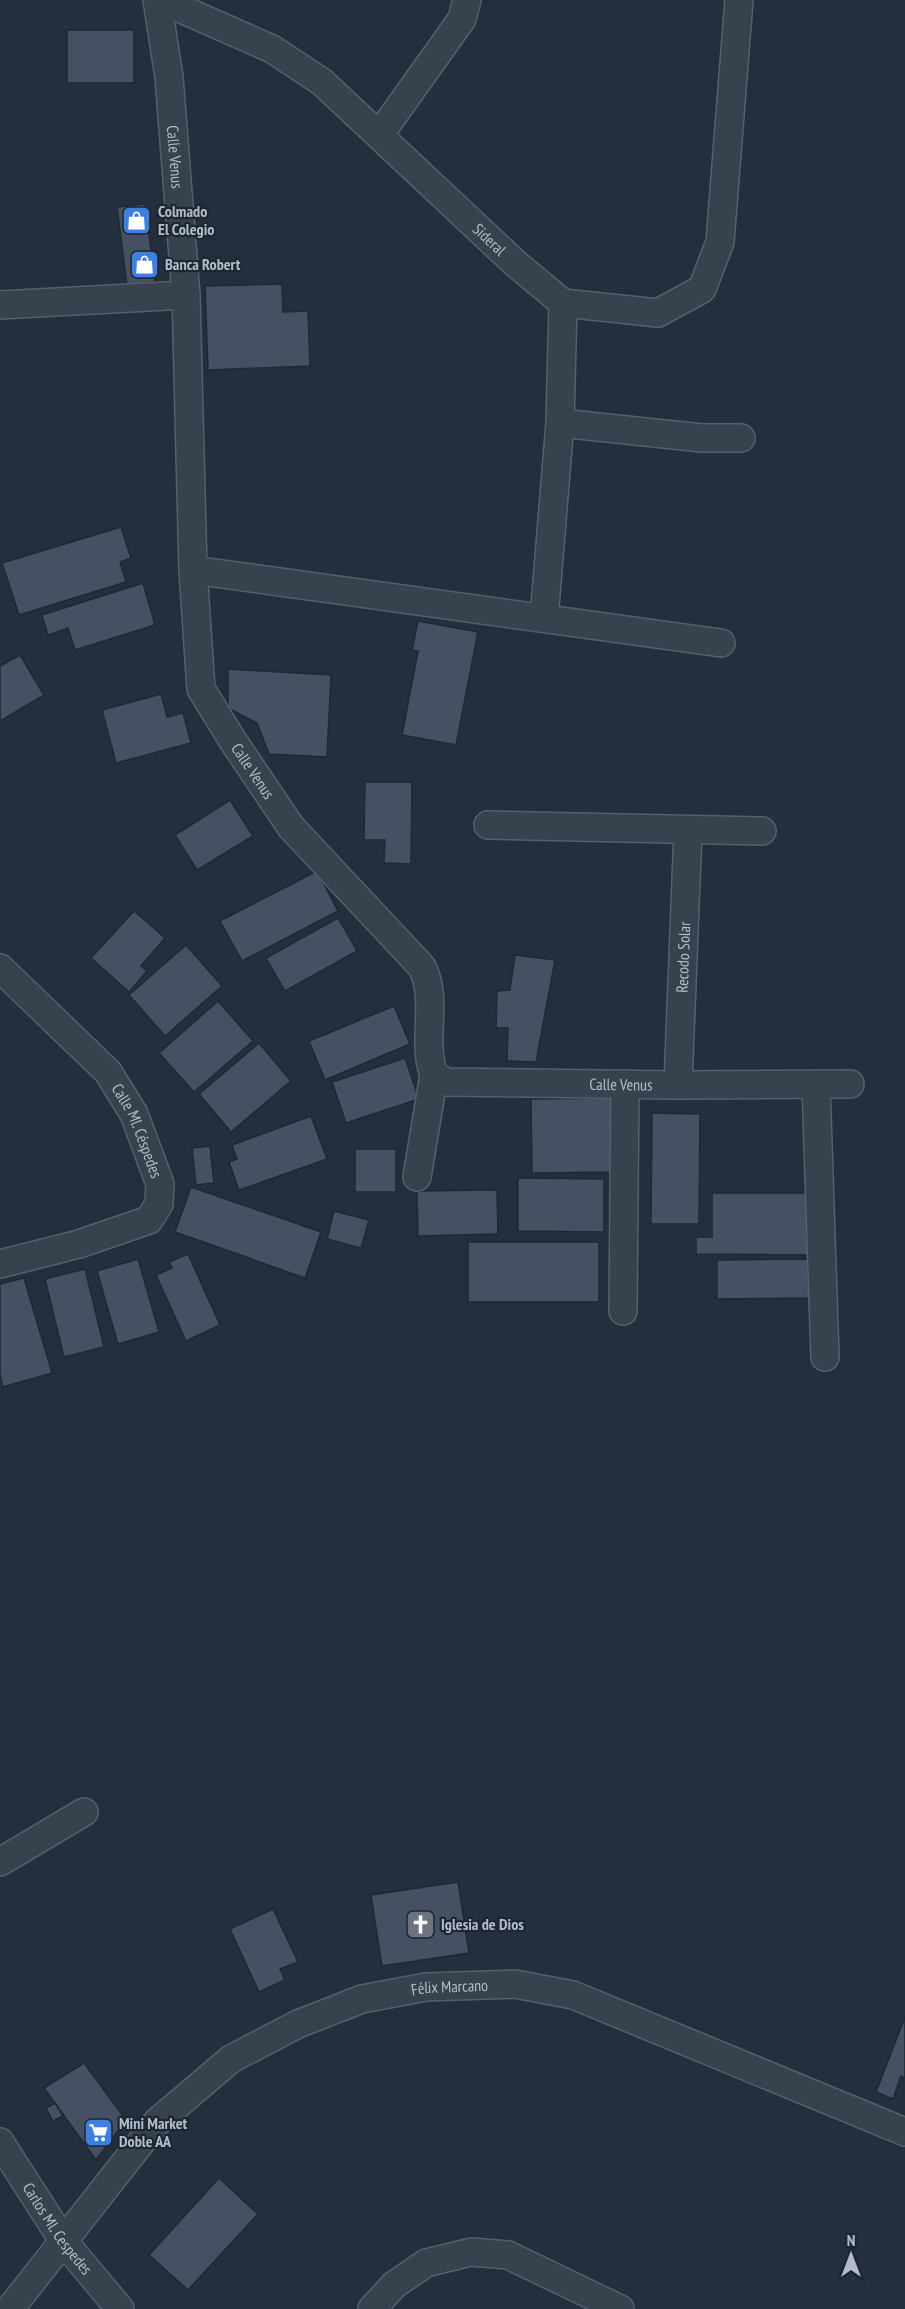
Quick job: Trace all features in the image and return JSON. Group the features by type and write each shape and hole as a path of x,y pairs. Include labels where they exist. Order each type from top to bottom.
{"street":[{"name":"Sideral","path":"159,0 272,49 322,82 515,263 562,303"},
{"name":"Calle Venus","path":"159,0 170,77 186,295 193,570 201,689 291,827 422,967 429,980 429,1061 434,1075 446,1082 678,1085 850,1084"},
{"path":"380,134 462,19 467,0"},
{"path":"543,618 560,423 562,303 658,314 702,290 720,242 739,0"},
{"path":"0,304 186,295"},
{"path":"560,423 702,438 741,438"},
{"path":"193,570 721,643"},
{"path":"488,825 762,831"},
{"name":"Recodo Solar","path":"678,1085 688,830"},
{"name":"Calle Ml. Céspedes","path":"0,968 108,1072 134,1114 160,1184 159,1204 149,1220 79,1244 0,1264"},
{"path":"417,1177 434,1075"},
{"path":"623,1311 625,1084"},
{"path":"816,1084 825,1357"},
{"path":"0,1862 84,1812"},
{"name":"Félix Marcano","path":"10,2309 157,2122 231,2060 297,2024 362,1998 426,1987 515,1984 573,1995 905,2132"},
{"name":"Carlos Ml. Cespedes","path":"0,2142 64,2242 120,2309"},
{"path":"372,2309 394,2284 426,2264 471,2252 508,2255 620,2309"}],"building":[{"path":"67,30 134,30 134,83 67,83"},
{"path":"145,204 155,282 127,285 117,207"},
{"path":"282,284 283,312 308,311 310,366 208,370 205,286"},
{"path":"121,527 131,558 120,562 126,582 19,615 2,563"},
{"path":"143,583 155,625 75,650 68,628 48,635 42,615"},
{"path":"418,621 478,632 456,745 402,735 418,651 412,650"},
{"path":"20,655 44,695 0,721 0,666"},
{"path":"228,669 331,675 327,757 269,754 257,723 228,708"},
{"path":"161,694 167,717 183,713 191,743 116,763 102,710"},
{"path":"365,782 412,782 411,864 384,863 385,840 364,840"},
{"path":"230,800 253,836 197,870 175,835"},
{"path":"317,871 338,911 242,961 220,921"},
{"path":"134,911 165,938 141,966 147,971 129,992 91,958"},
{"path":"338,918 357,951 285,991 266,958"},
{"path":"186,945 222,986 165,1036 129,995"},
{"path":"515,955 555,960 536,1062 507,1061 508,1028 496,1028 497,991 510,990"},
{"path":"218,1001 253,1041 194,1092 159,1053"},
{"path":"394,1006 410,1044 325,1080 309,1041"},
{"path":"259,1043 291,1081 231,1132 199,1094"},
{"path":"405,1058 419,1099 346,1123 332,1082"},
{"path":"612,1098 612,1172 532,1173 531,1099"},
{"path":"652,1113 700,1114 699,1224 651,1224"},
{"path":"311,1116 327,1159 239,1190 229,1162 237,1159 232,1145"},
{"path":"210,1146 214,1183 196,1185 192,1148"},
{"path":"355,1149 396,1149 396,1192 355,1192"},
{"path":"518,1178 604,1179 604,1232 518,1231"},
{"path":"191,1187 321,1232 305,1278 175,1232"},
{"path":"497,1190 498,1234 418,1236 417,1191"},
{"path":"712,1193 814,1193 814,1255 696,1254 696,1237 712,1237"},
{"path":"334,1211 369,1220 361,1248 327,1239"},
{"path":"468,1242 599,1242 599,1302 468,1302"},
{"path":"188,1254 220,1325 186,1341 156,1275 172,1268 169,1262"},
{"path":"138,1259 159,1332 118,1344 97,1271"},
{"path":"808,1259 809,1298 717,1299 717,1260"},
{"path":"85,1269 104,1347 64,1357 45,1279"},
{"path":"24,1278 52,1373 3,1387 0,1375 0,1284"},
{"name":"Iglesia de Dios","path":"458,1882 469,1953 382,1966 371,1895"},
{"path":"273,1909 298,1962 280,1969 285,1980 259,1992 230,1929"},
{"path":"905,2017 905,2078 901,2076 893,2099 876,2092"},
{"path":"84,2063 126,2120 96,2160 44,2088"},
{"path":"55,2103 63,2116 53,2121 46,2108"},
{"path":"219,2178 258,2214 188,2290 149,2255"}],"place":[{"name":"Colmado El Colegio","path":"137,220"},
{"name":"Banca Robert","path":"144,264"},
{"name":"Iglesia de Dios","path":"420,1924"},
{"name":"Mini Market Doble AA","path":"98,2132"}]}
